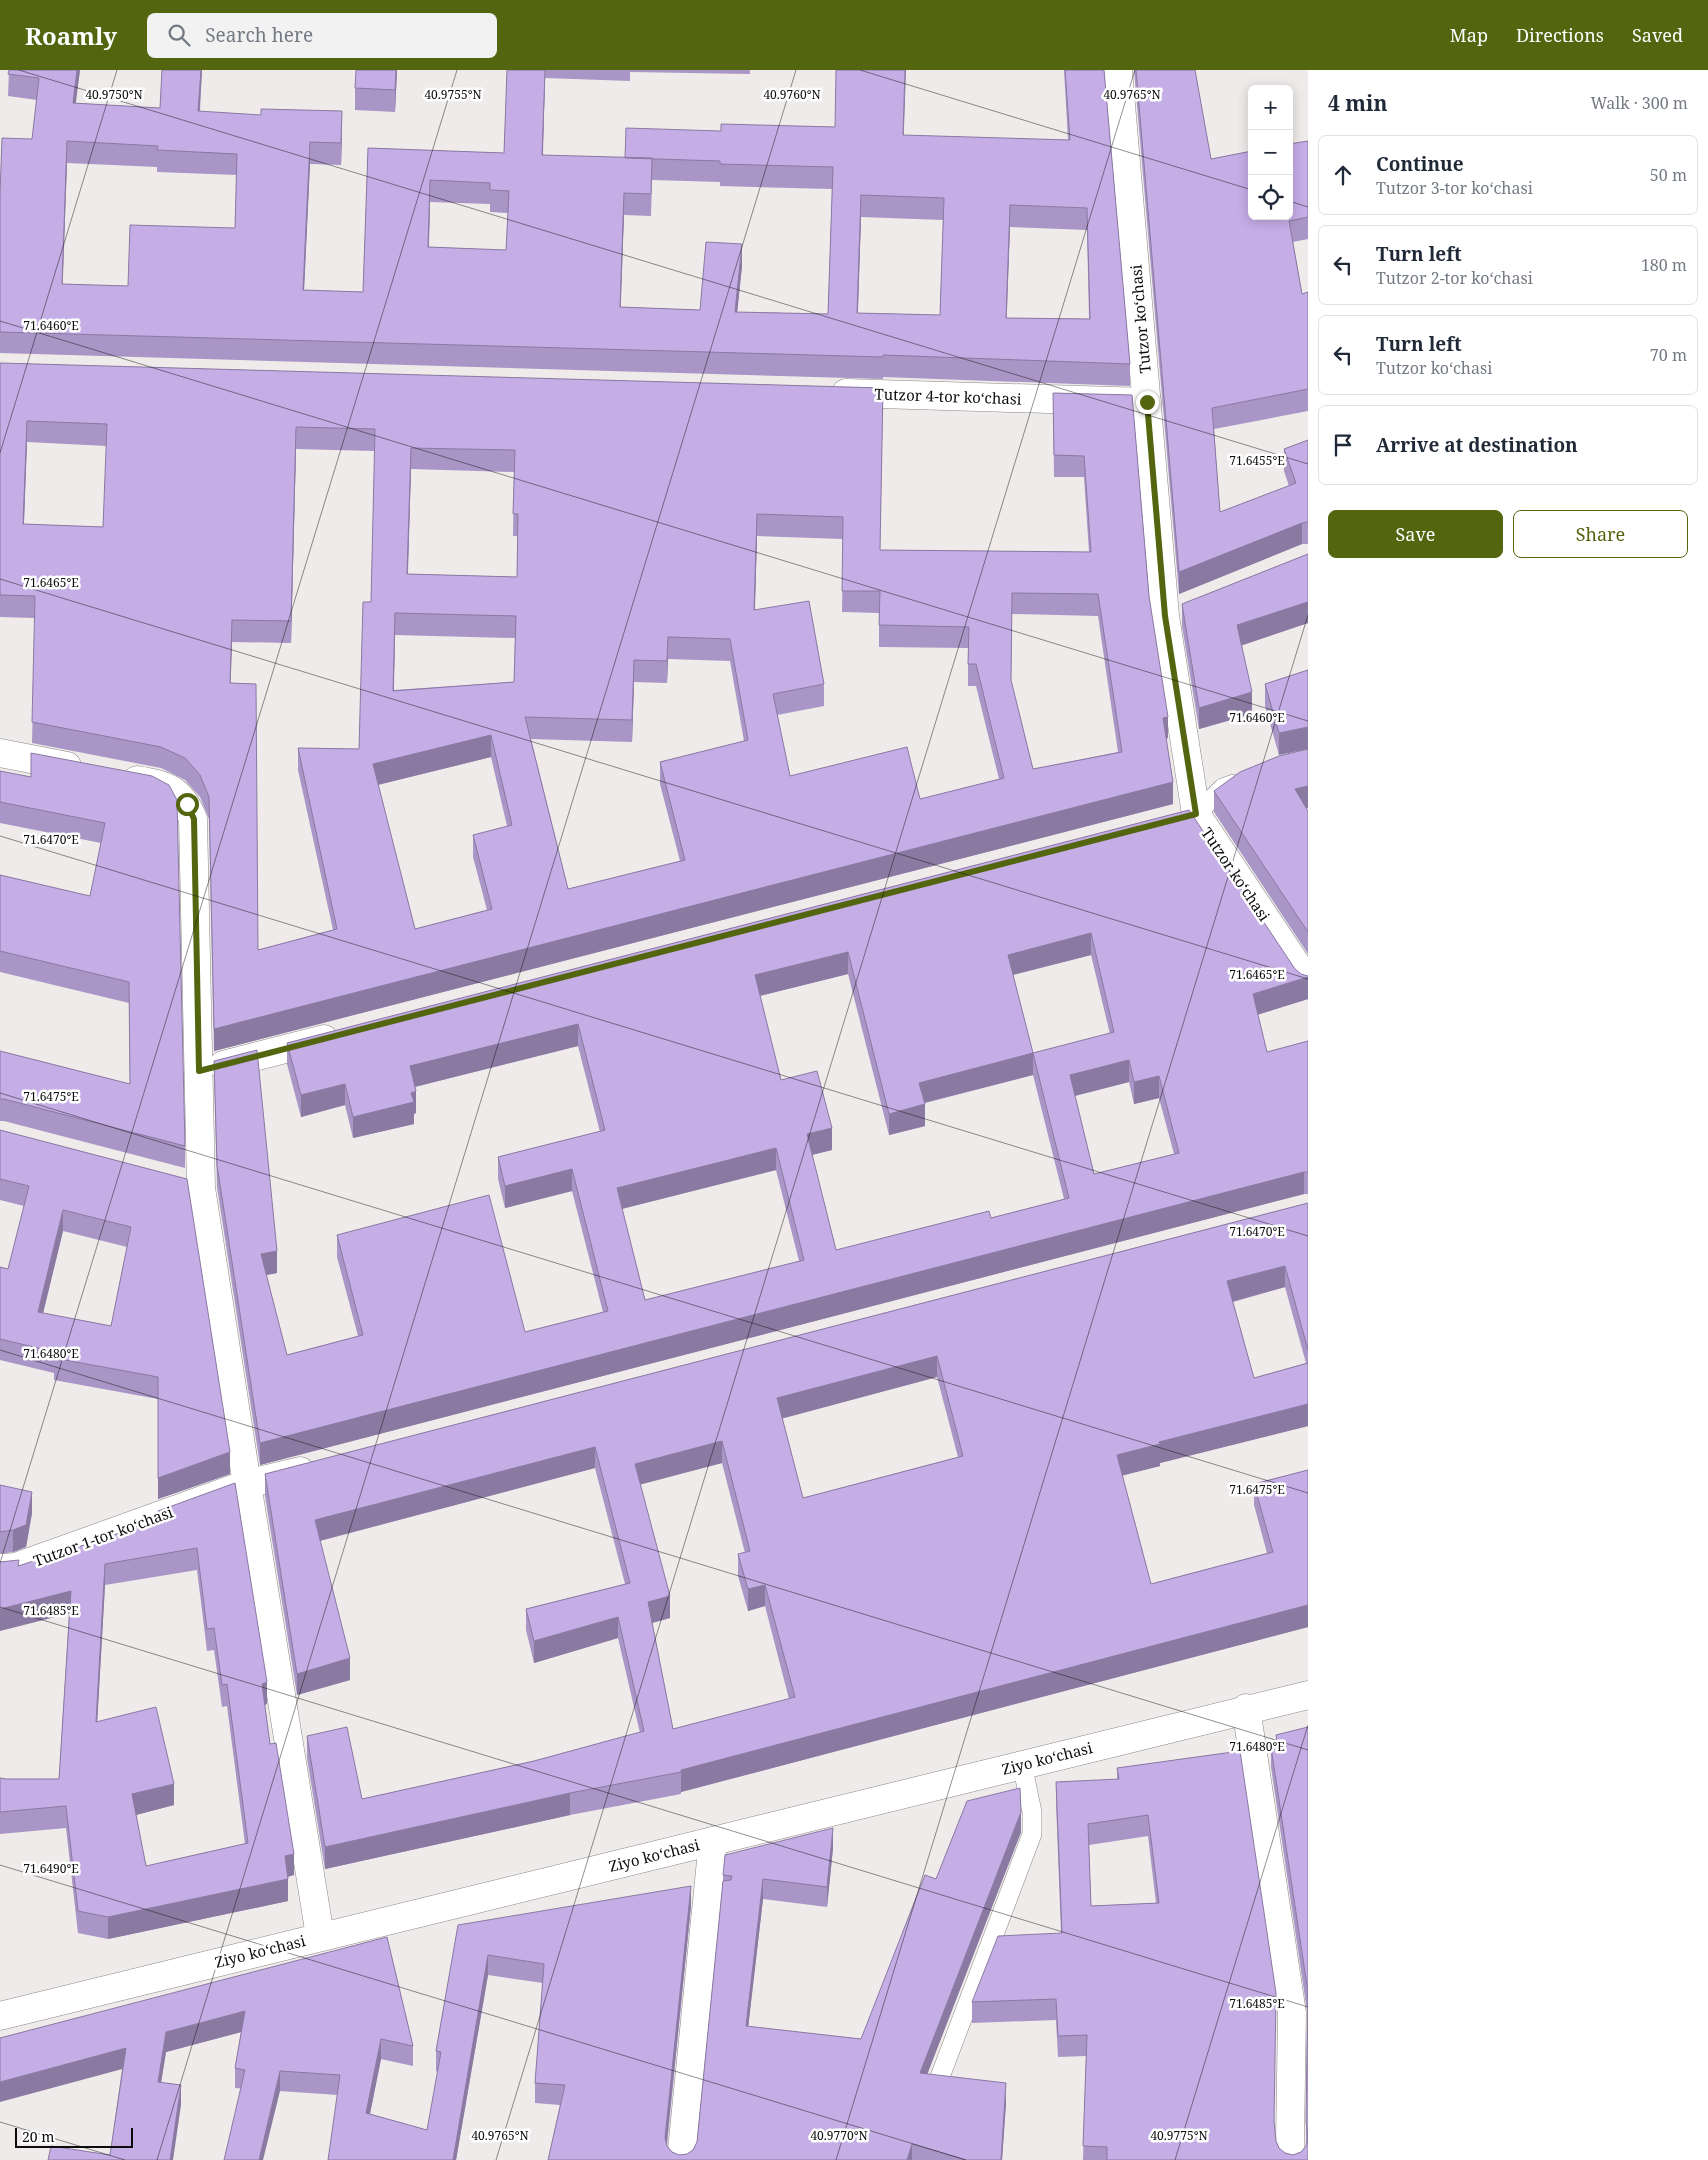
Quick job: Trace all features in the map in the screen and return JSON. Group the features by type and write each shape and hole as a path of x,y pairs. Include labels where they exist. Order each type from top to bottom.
{"street":[{"name":"Tutzor koʻchasi","path":"1118,70 1165,616 1196,814 1308,982"},
{"name":"Tutzor 4-tor koʻchasi","path":"818,392 1147,402"},
{"path":"1165,616 1192,605"},
{"path":"0,753 88,770"},
{"path":"117,776 156,783 169,788 179,794 187,804 194,819 201,1188 320,1936"},
{"path":"1167,821 1196,814"},
{"path":"199,1071 344,1034"},
{"path":"172,1180 201,1188"},
{"name":"Tutzor 1-tor koʻchasi","path":"0,1568 16,1568 247,1484 324,1464"},
{"name":"Ziyo koʻchasi","path":"0,2016 1246,1708 1308,1695"},
{"path":"1246,1708 1292,2013 1290,2142 1292,2160"},
{"path":"681,2160 713,1841"}],"lane":[{"path":"1196,814 1223,788 1250,777"},
{"path":"940,2077 1032,1834 1032,1812 1022,1764"}],"building":[{"path":"9,70 77,70 73,103 160,108 162,70 201,70 198,111 261,115 261,109 342,111 341,143 310,142 303,290 363,292 368,148 504,153 507,70 545,70 542,155 625,157 626,128 721,131 721,124 835,127 836,70 905,70 903,135 1070,140 1065,70 1104,70 1130,364 883,355 883,357 0,332 2,138 32,139 39,78 8,74","holes":["67,141 158,146 157,150 237,154 235,228 130,225 128,286 62,284","652,159 720,161 720,164 833,167 828,314 735,312 742,244 706,242 700,310 620,307 624,193 651,194","430,180 490,183 490,190 509,191 506,250 428,247","861,195 944,198 940,315 857,313","1010,205 1087,208 1090,319 1006,318"]},
{"path":"356,70 396,70 395,90 355,88"},
{"path":"1136,70 1195,70 1211,159 1248,152 1248,220 1293,220 1293,143 1308,141 1308,217 1289,221 1302,294 1308,292 1308,389 1212,408 1220,512 1296,483 1284,449 1308,440 1308,522 1179,572"},
{"path":"0,363 883,388 880,550 1091,552 1084,456 1054,455 1053,393 1132,395 1149,596 1168,717 1163,718 1173,782 214,1029 209,797 200,775 185,758 161,747 32,722 35,596 0,595","holes":["27,421 107,424 103,527 23,524","296,427 375,429 371,602 363,602 359,749 298,748 337,929 258,950 256,684 230,683 232,620 291,621","411,448 515,450 513,514 518,514 517,577 407,574","757,514 843,517 842,591 880,591 879,625 969,627 968,664 976,664 1004,778 920,799 907,747 790,776 773,694 824,684 809,601 754,610","1012,593 1098,594 1122,752 1033,769 1011,680","395,613 516,616 514,682 393,691","668,637 730,639 748,740 660,762 685,860 568,889 525,717 632,720 634,660 667,661","491,735 512,825 473,835 492,909 415,929 373,764"]},
{"path":"1308,554 1308,602 1237,625 1252,692 1199,708 1182,604"},
{"path":"1308,670 1308,727 1279,733 1265,684"},
{"path":"1308,749 1308,786 1295,789 1308,811 1308,932 1214,791 1240,772 1279,756"},
{"path":"31,753 152,776 169,785 177,800 185,1146 0,1099 0,1051 130,1084 129,982 0,951 0,875 90,896 105,823 0,802 0,771 31,777"},
{"path":"1189,810 1295,969 1301,974 1308,976 1253,994 1267,1052 1308,1041 1308,1172 260,1443 217,1165 214,1061 257,1050 277,1251 261,1254 287,1355 363,1335 337,1235 489,1195 525,1332 608,1311 572,1169 505,1186 498,1157 605,1130 578,1024 410,1066 416,1091 411,1093 414,1102 353,1117 345,1084 301,1095 287,1043","holes":["1091,933 1114,1032 1033,1053 1008,955","848,952 889,1114 925,1104 919,1083 1033,1053 1069,1198 991,1218 989,1211 836,1250 807,1134 832,1128 817,1071 781,1080 755,975","1129,1060 1134,1082 1159,1076 1179,1153 1094,1174 1070,1075","776,1148 804,1260 645,1300 617,1188"]},
{"path":"0,1130 187,1179 230,1452 158,1478 158,1377 54,1358 55,1352 0,1339 0,1267 8,1269 29,1186 0,1179","holes":["63,1210 131,1227 111,1326 38,1312"]},
{"path":"1308,1203 1308,1350 1285,1266 1227,1281 1254,1378 1308,1363 1308,1404 1159,1442 1160,1444 1117,1455 1151,1584 1273,1552 1254,1484 1308,1470 1308,1605 681,1770 681,1772 570,1793 325,1847 307,1736 347,1727 362,1799 534,1761 644,1731 618,1617 534,1641 526,1609 630,1583 595,1447 315,1520 350,1658 297,1674 265,1474","holes":["937,1356 963,1456 803,1498 777,1398","722,1441 750,1551 738,1554 748,1589 765,1585 795,1697 673,1729 648,1602 670,1596 635,1464"]},
{"path":"235,1483 267,1682 262,1684 270,1744 276,1743 294,1854 285,1856 288,1879 108,1917 78,1911 66,1806 0,1812 0,1778 59,1779 71,1591 0,1609 0,1562 19,1560 18,1566 106,1538 158,1518 158,1511","holes":["197,1548 207,1629 214,1628 222,1685 227,1684 248,1843 146,1866 132,1794 174,1784 156,1707 96,1722 105,1564"]},
{"path":"0,1485 32,1492 26,1525 0,1532"},
{"path":"1308,1727 1308,1992 1271,1747 1278,1746 1276,1735"},
{"path":"1240,1751 1276,1993 1274,2121 1276,2141 1279,2148 1285,2153 1293,2155 1301,2152 1306,2146 1308,2138 1308,2160 1107,2160 1107,2147 1083,2146 1087,2035 1058,2036 1056,1999 972,2002 998,1936 1062,1933 1056,1782 1119,1779 1117,1768","holes":["1148,1815 1159,1903 1091,1906 1088,1824"]},
{"path":"1020,1788 1021,1812 920,2073 1006,2083 1001,2160 966,2160 912,2144 907,2160 548,2160 565,2085 535,2083 544,1964 488,1955 453,2160 328,2160 340,2075 280,2071 259,2160 224,2160 245,2070 235,2068 245,2011 166,2032 158,2082 181,2085 170,2160 48,2160 51,2146 110,2155 126,2048 0,2082 0,2038 387,1937 413,2046 381,2039 366,2113 427,2130 441,2052 436,2051 458,1925 691,1886 665,2138 667,2146 672,2152 679,2155 687,2154 693,2150 697,2142 723,1881 731,1880 732,1876 723,1875 725,1855 833,1828 827,1887 763,1879 746,2026 861,2039 925,1875 936,1879 967,1801"},
{"path":"1308,1992 1308,2138 1306,2121"}],"route":[{"path":"187,804 194,819 199,1071 1196,814 1165,616 1147,402"}]}
